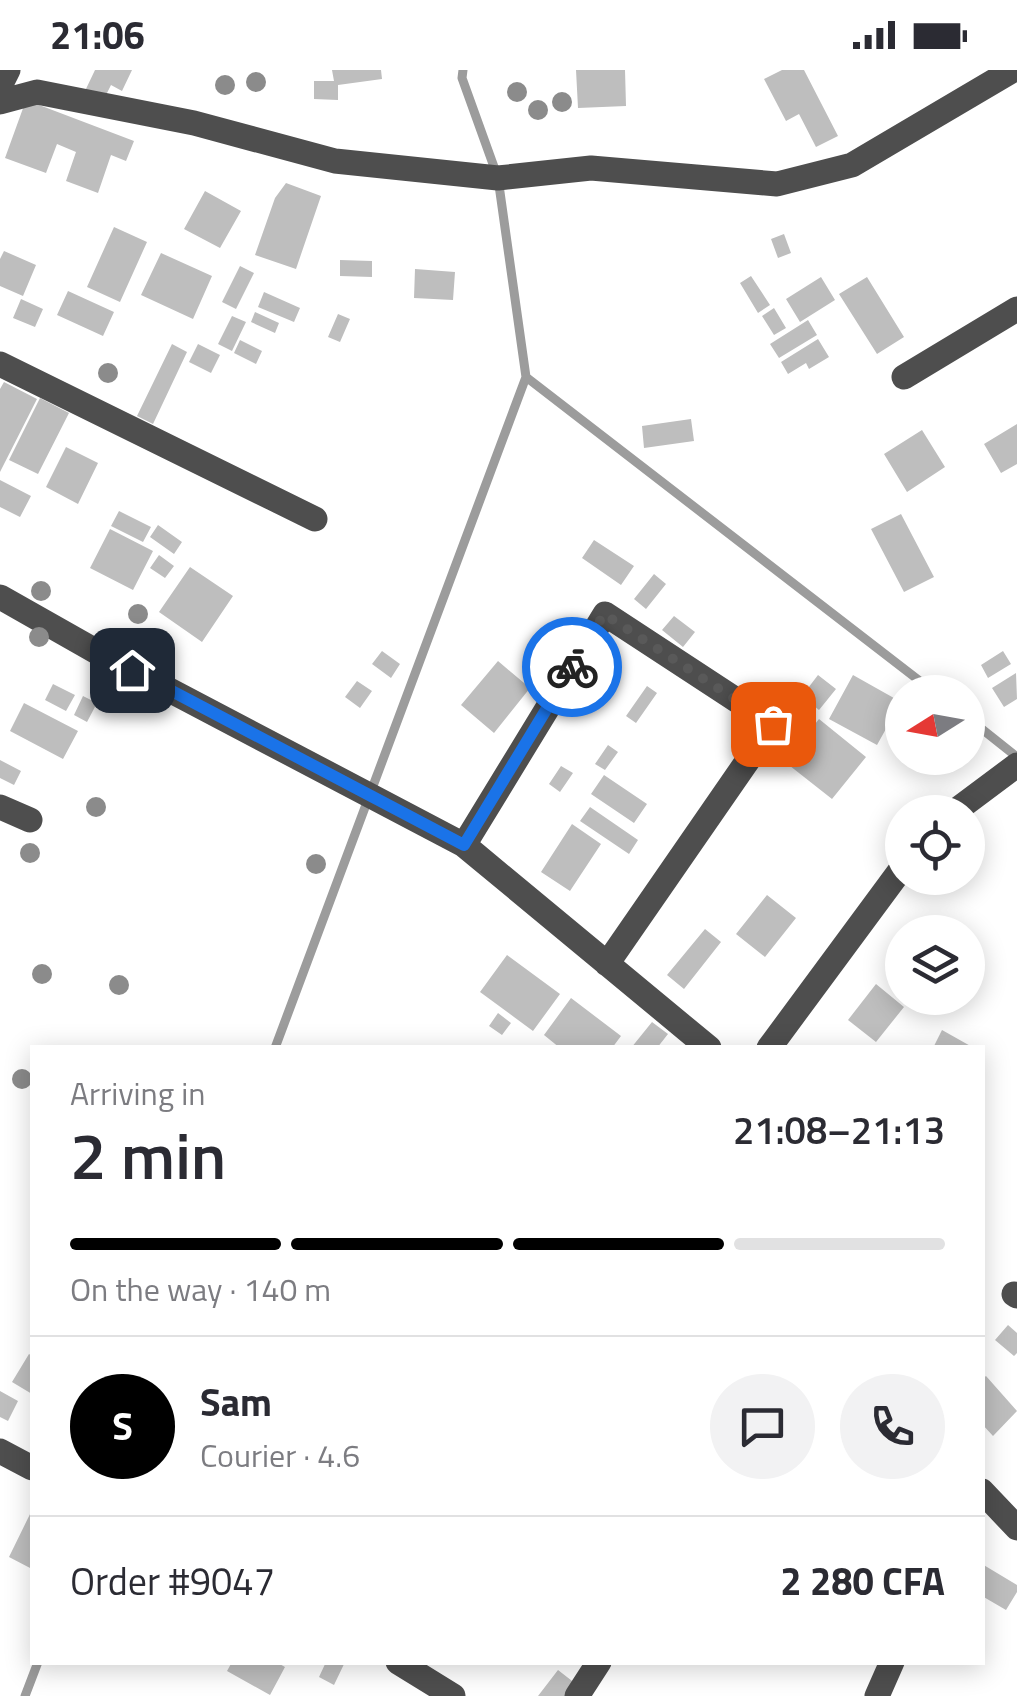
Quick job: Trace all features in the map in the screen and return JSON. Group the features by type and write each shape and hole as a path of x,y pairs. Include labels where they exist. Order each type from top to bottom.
{"street":[{"path":"0,86 8,70"},
{"path":"0,102 37,92 194,122 335,162 498,178 590,168 778,184 852,165 1013,70"},
{"path":"904,377 1017,309"},
{"path":"0,364 316,519"},
{"path":"0,597 464,845 704,1045"},
{"path":"464,845 604,614 773,724 607,964"},
{"path":"977,795 1017,765"},
{"path":"0,807 30,820"},
{"path":"771,1045 885,891"},
{"path":"0,1452 30,1467"},
{"path":"985,1494 1017,1528"},
{"path":"403,1665 454,1696"},
{"path":"577,1696 598,1665"},
{"path":"878,1696 891,1665"}],"building":[{"path":"95,70 132,70 122,91 111,85 104,99 85,91"},
{"path":"332,70 381,70 382,79 338,85 338,100 314,99 314,81 334,81"},
{"path":"576,70 625,70 626,106 578,108"},
{"path":"782,70 804,70 838,136 816,147 799,114 786,121 764,79"},
{"path":"26,100 134,141 126,161 111,155 98,193 66,181 76,152 57,144 46,173 5,158"},
{"path":"286,183 321,196 296,269 255,255 275,198"},
{"path":"205,191 241,211 220,248 184,229"},
{"path":"114,227 147,242 120,302 87,287"},
{"path":"784,234 791,253 778,258 771,239"},
{"path":"4,251 36,265 23,296 0,286 0,259"},
{"path":"161,253 212,276 193,319 141,295"},
{"path":"340,260 372,261 372,277 340,276"},
{"path":"240,266 254,273 236,309 222,302"},
{"path":"415,269 455,272 453,300 414,298"},
{"path":"751,276 770,305 758,313 740,283"},
{"path":"821,277 835,300 800,322 786,299"},
{"path":"867,277 904,337 877,354 839,294"},
{"path":"68,291 114,312 103,336 57,315"},
{"path":"264,292 300,308 294,322 258,307"},
{"path":"21,299 43,309 35,327 13,318"},
{"path":"774,308 786,328 774,335 762,316"},
{"path":"255,312 279,323 275,333 251,322"},
{"path":"338,314 350,319 340,342 328,337"},
{"path":"232,316 246,322 232,351 218,344"},
{"path":"808,320 817,335 779,358 770,344"},
{"path":"818,339 829,357 809,369 806,363 788,374 781,362"},
{"path":"240,340 262,351 256,364 234,353"},
{"path":"172,344 187,352 153,424 137,416"},
{"path":"198,344 220,355 211,373 189,362"},
{"path":"4,382 37,399 0,472 0,389"},
{"path":"40,398 69,413 38,474 9,460"},
{"path":"691,419 694,441 644,448 642,426"},
{"path":"1017,424 1017,464 1001,473 984,444"},
{"path":"922,430 945,467 907,492 884,454"},
{"path":"66,447 98,463 78,504 46,487"},
{"path":"0,480 31,496 20,517 0,507"},
{"path":"119,511 151,527 143,542 111,526"},
{"path":"901,514 934,577 904,592 871,529"},
{"path":"158,525 182,542 174,554 150,537"},
{"path":"110,529 153,551 133,590 90,568"},
{"path":"594,540 634,566 621,585 582,558"},
{"path":"159,555 174,566 165,578 150,568"},
{"path":"190,567 233,596 202,642 159,612"},
{"path":"654,574 666,584 646,609 634,599"},
{"path":"674,616 695,632 683,647 662,630"},
{"path":"382,651 400,664 391,678 372,664"},
{"path":"1003,651 1011,664 988,678 981,665"},
{"path":"498,661 530,688 494,733 461,705"},
{"path":"1016,673 1017,699 1004,707 992,688"},
{"path":"818,675 836,689 819,710 802,696"},
{"path":"853,675 885,693 885,731 877,745 829,719"},
{"path":"357,681 372,691 360,708 345,697"},
{"path":"53,684 75,695 66,711 45,700"},
{"path":"647,686 657,693 636,723 626,716"},
{"path":"83,696 97,703 87,722 74,715"},
{"path":"24,703 78,731 63,759 10,731"},
{"path":"819,719 866,757 832,799 785,762"},
{"path":"608,745 618,752 605,770 595,764"},
{"path":"0,760 21,771 14,785 0,778"},
{"path":"561,766 573,773 560,792 549,784"},
{"path":"604,775 647,804 634,823 591,794"},
{"path":"590,807 638,840 629,854 580,821"},
{"path":"572,824 601,844 570,891 541,872"},
{"path":"767,895 796,918 765,957 736,934"},
{"path":"705,929 721,942 684,989 667,975"},
{"path":"507,955 560,994 533,1031 480,992"},
{"path":"876,984 885,991 885,1015 898,1015 876,1042 848,1020"},
{"path":"571,998 621,1036 614,1045 556,1045 544,1035"},
{"path":"498,1013 511,1023 502,1035 489,1026"},
{"path":"652,1022 668,1034 659,1045 633,1045"},
{"path":"942,1030 969,1045 934,1045"},
{"path":"1008,1325 1017,1333 1014,1356 995,1340"},
{"path":"29,1354 30,1393 12,1382"},
{"path":"985,1377 1017,1411 993,1436 985,1427"},
{"path":"0,1391 18,1401 8,1421 0,1417"},
{"path":"30,1514 30,1568 9,1557"},
{"path":"985,1566 1017,1585 1006,1610 985,1598"},
{"path":"230,1665 285,1667 270,1695 227,1671"},
{"path":"325,1665 344,1665 334,1685 319,1677"},
{"path":"558,1670 576,1684 567,1696 538,1696"}],"waterway":[{"path":"463,70 462,78 498,178 526,377 912,675"},
{"path":"276,1045 526,377"},
{"path":"985,732 1017,757"},
{"path":"25,1696 37,1665"}],"way so far":[{"path":"572,667 604,614 773,724"}],"route":[{"path":"132,670 464,845 572,667"}]}
